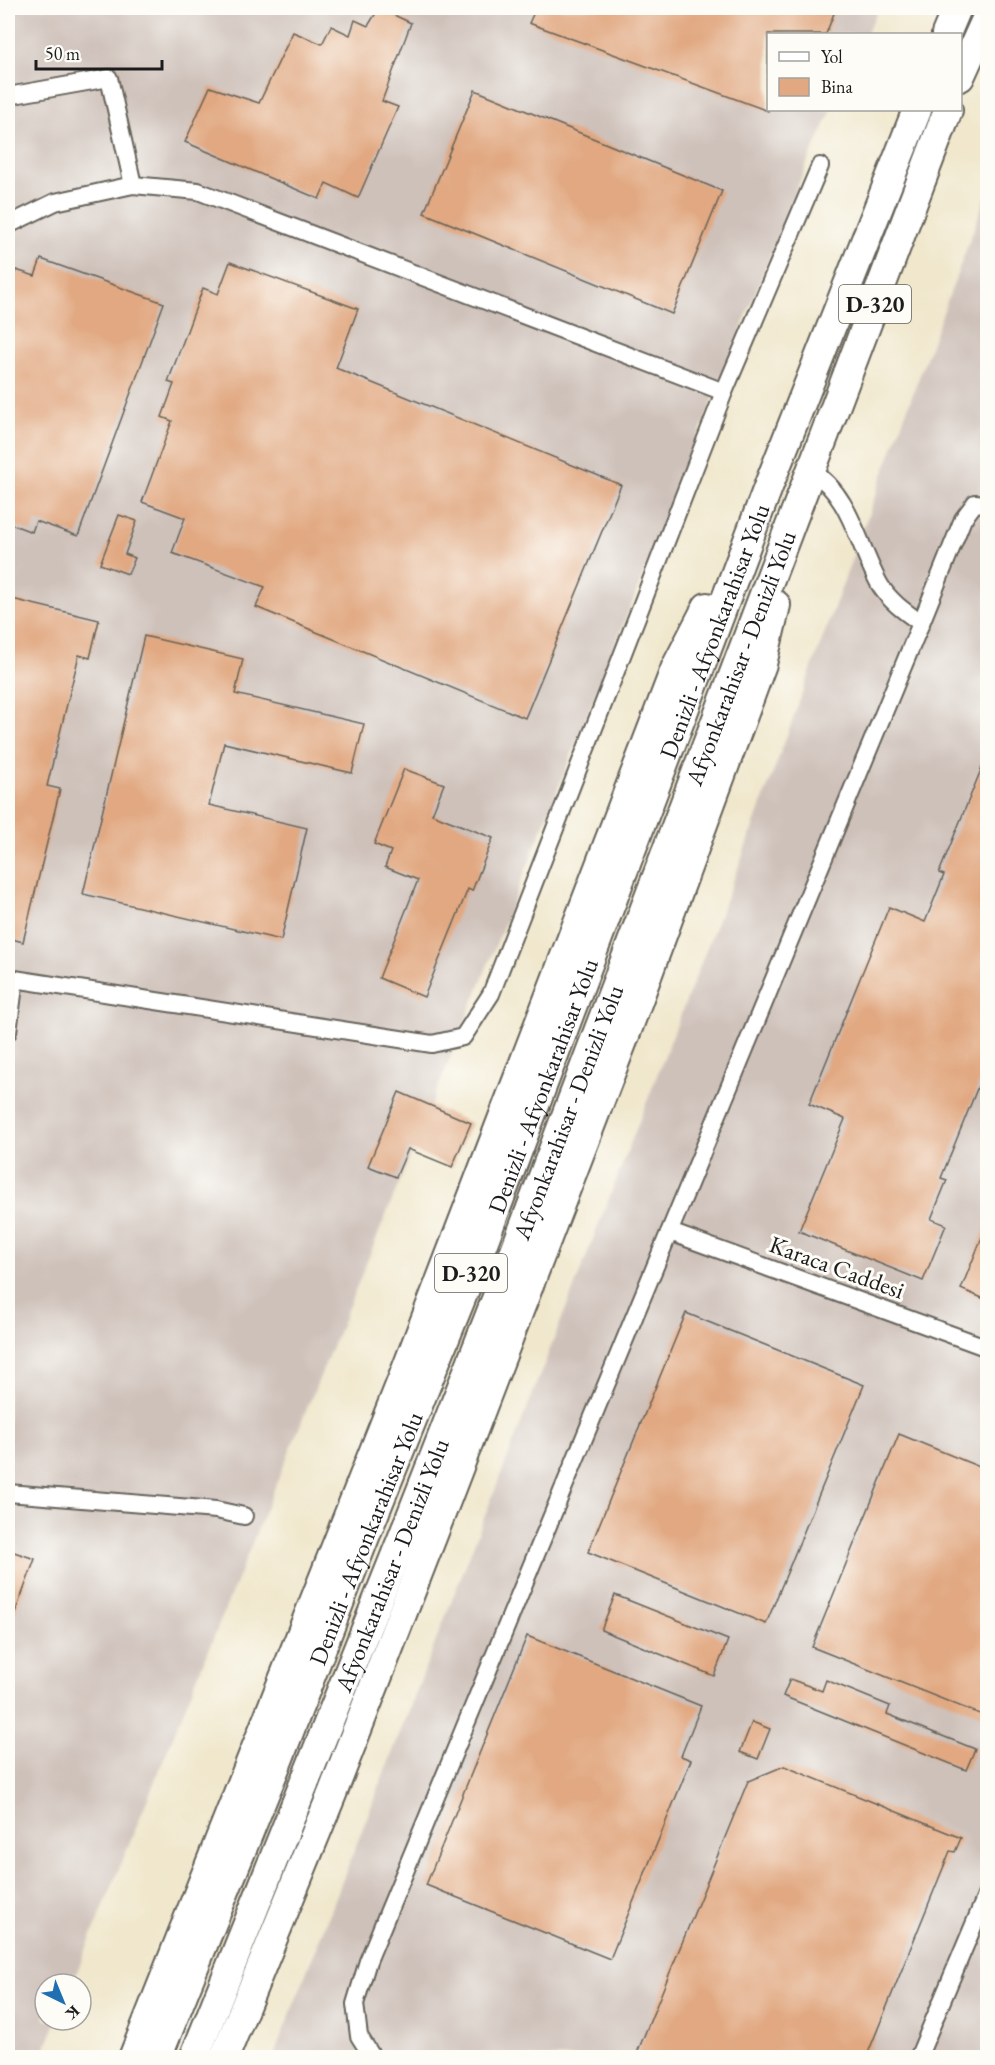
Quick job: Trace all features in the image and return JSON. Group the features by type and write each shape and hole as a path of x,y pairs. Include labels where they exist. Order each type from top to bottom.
{"highway":[{"path":"946,33 957,8"},
{"path":"962,72 987,15"},
{"name":"Denizli - Afyonkarahisar Yolu","path":"157,2058 475,1264 770,482 917,111"},
{"name":"Denizli - Afyonkarahisar Yolu","path":"801,498 948,111"},
{"path":"133,2058 406,1370 676,666 770,482"},
{"path":"224,2058 344,1761 633,1014 762,664 801,498"},
{"name":"Afyonkarahisar - Denizli Yolu","path":"194,2058 407,1528 801,498"}],"street":[{"path":"8,96 109,78 133,185"},
{"path":"8,1032 11,978 432,1044 463,1037 491,994 724,392 820,166"},
{"path":"8,225 55,202 133,185 198,191 724,392"},
{"path":"811,471 827,482 838,495 881,586 892,600 921,623"},
{"path":"373,2058 359,2036 355,2004 368,1961 963,519 975,503 987,504"},
{"name":"Karaca Caddesi","path":"670,1232 987,1348"},
{"path":"8,1493 216,1510 244,1515"},
{"path":"918,2058 987,1891"}],"shaded area":[{"path":"8,8 879,8 866,33 767,33 767,111 832,111 808,161 477,992 77,1972 33,1972 33,2032 52,2032 42,2057 8,2058"},
{"path":"987,193 987,2057 273,2058 735,876"}],"building":[{"path":"379,8 411,23 382,101 398,107 358,198 326,183 319,199 185,142 210,87 259,103 293,32 322,44 331,26 350,35 355,20 368,26"},
{"path":"536,8 836,8 826,33 767,33 767,111 529,23"},
{"path":"475,90 722,191 672,314 424,213"},
{"path":"41,259 164,303 78,536 36,521 32,532 8,523 8,292 16,270 35,276"},
{"path":"230,262 358,309 336,368 621,485 525,718 256,607 265,587 172,553 185,518 142,502 172,421 162,417 174,384 168,382 203,288 218,294"},
{"path":"119,515 137,521 125,554 135,558 128,574 100,564"},
{"path":"8,598 99,620 90,658 79,655 47,786 60,789 23,942 8,938"},
{"path":"144,636 243,659 235,694 364,724 352,773 224,743 209,805 307,828 281,940 83,894"},
{"path":"987,755 987,1064 941,1178 947,1180 931,1219 946,1225 923,1281 799,1231 845,1119 809,1104 889,907 925,922 944,875 939,873"},
{"path":"404,769 444,784 432,814 493,838 472,891 468,889 424,997 379,978 418,880 385,867 391,851 374,844"},
{"path":"399,1092 471,1123 452,1167 408,1149 396,1177 368,1166"},
{"path":"987,1225 987,1300 961,1289"},
{"path":"686,1313 864,1385 766,1624 588,1552"},
{"path":"899,1434 987,1470 987,1717 812,1647"},
{"path":"8,1550 35,1559 9,1629 8,1629"},
{"path":"615,1595 728,1640 714,1676 601,1630"},
{"path":"527,1636 701,1706 681,1756 691,1760 610,1959 426,1885"},
{"path":"790,1679 822,1691 826,1680 890,1706 887,1714 975,1749 966,1770 783,1696"},
{"path":"752,1722 770,1729 758,1759 740,1752"},
{"path":"784,1766 961,1838 955,1852 950,1851 866,2058 635,2058 748,1781"}]}
